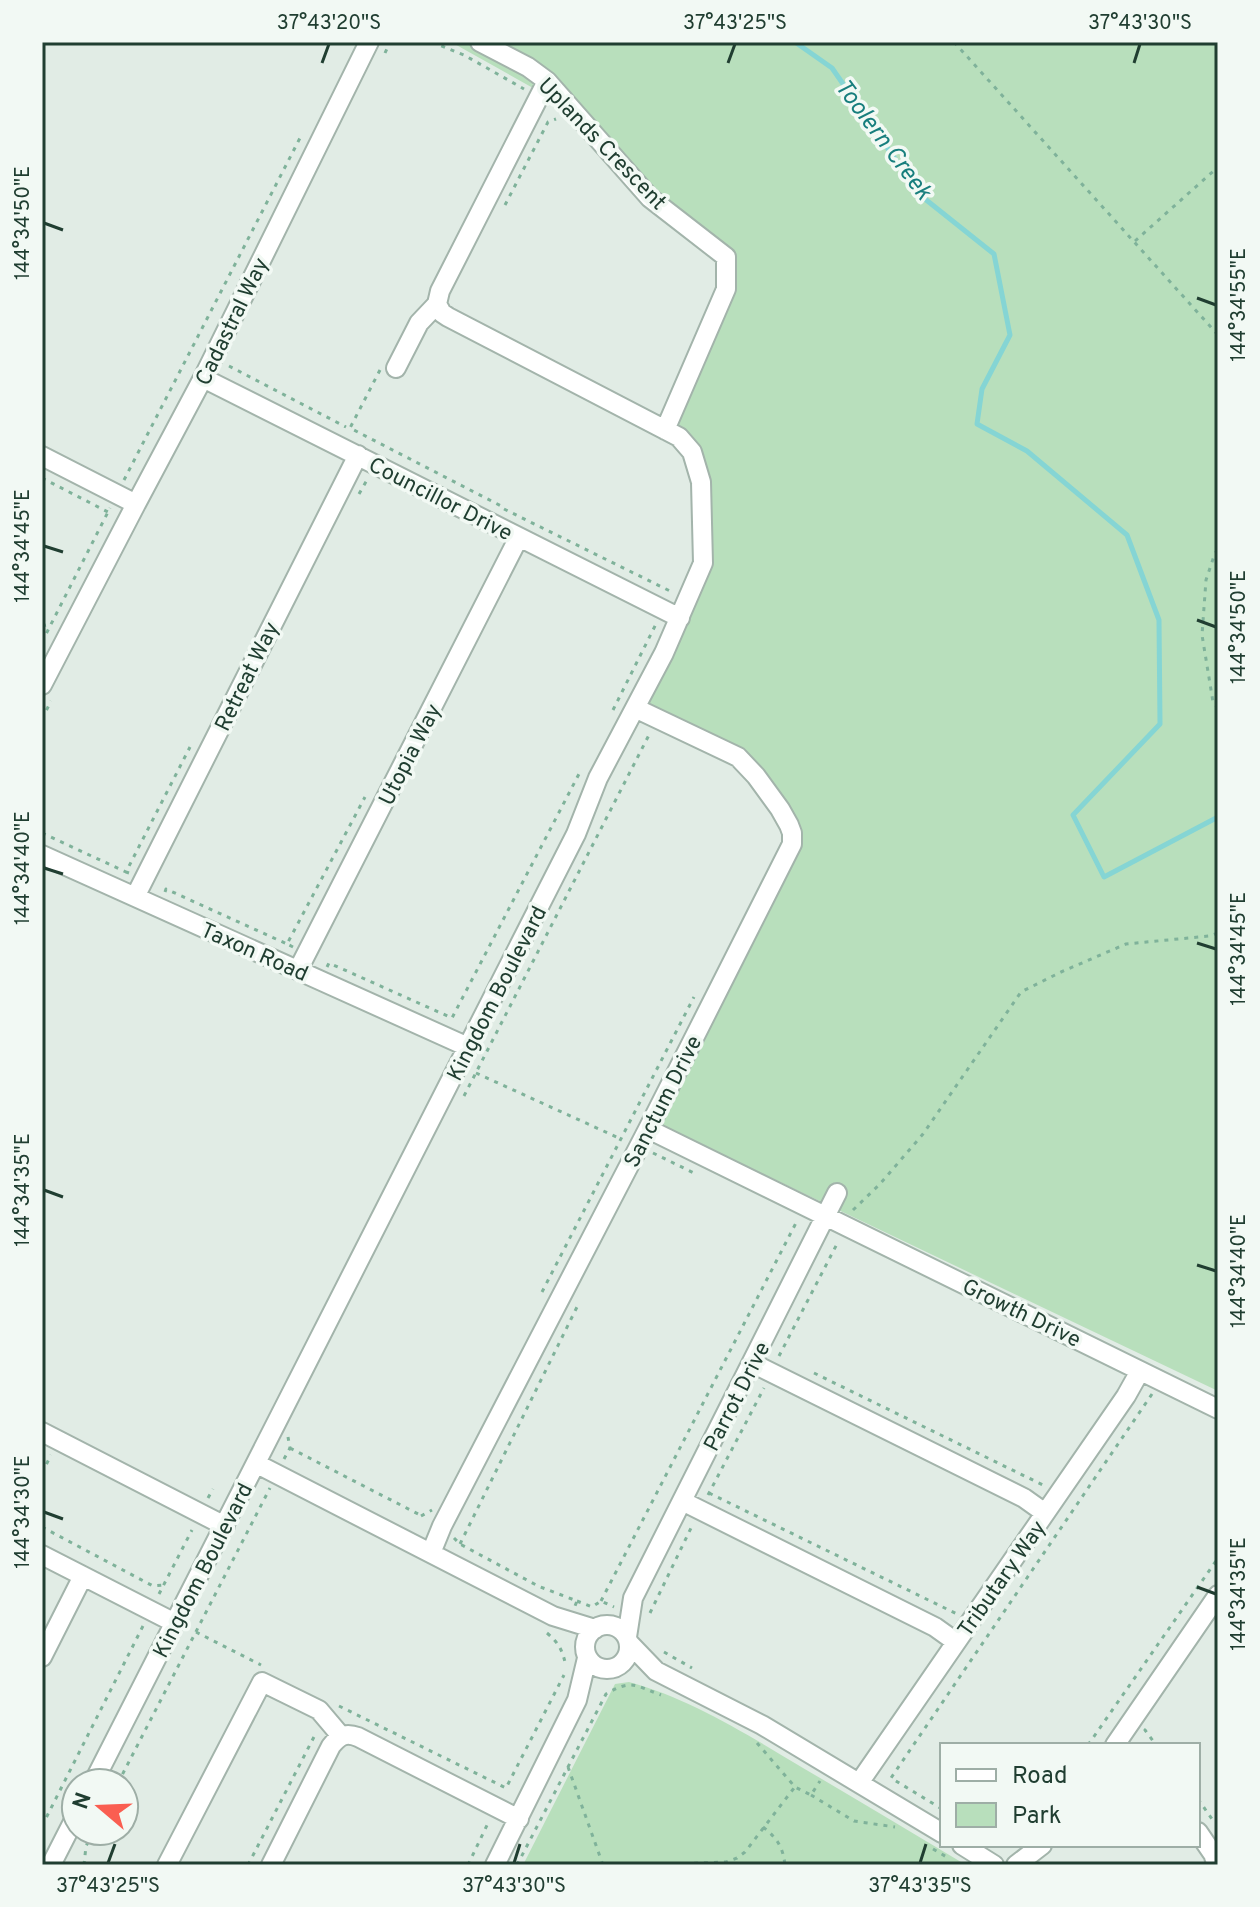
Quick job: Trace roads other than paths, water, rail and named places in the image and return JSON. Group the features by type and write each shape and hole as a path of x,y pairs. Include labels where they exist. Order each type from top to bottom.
{"street":[{"name":"Cadastral Way","path":"42,685 50,651 136,504 203,378 369,42"},
{"name":"Uplands Crescent","path":"480,42 528,67 547,81 650,198 726,257 726,289 665,430"},
{"path":"391,363 419,323 437,304 440,291 547,81"},
{"name":"Kingdom Boulevard","path":"101,1767 576,834 598,778 664,653 671,614 703,563 701,482 692,452 679,437 448,317 437,304"},
{"name":"Councillor Drive","path":"203,378 671,614"},
{"name":"Retreat Way","path":"135,897 358,455"},
{"path":"42,456 136,504"},
{"name":"Utopia Way","path":"298,970 519,537"},
{"name":"Sanctum Drive","path":"431,1553 449,1512 792,844 792,833 780,809 738,757 632,714"},
{"name":"Taxon Road","path":"42,855 468,1047"},
{"name":"Growth Drive","path":"648,1129 1218,1409"},
{"name":"Parrot Drive","path":"629,1640 633,1598 837,1193"},
{"path":"752,1363 1024,1498 1045,1513"},
{"name":"Tributary Way","path":"859,1783 1126,1396 1140,1371"},
{"path":"42,1434 225,1526"},
{"path":"257,1464 553,1616 600,1627 618,1627 656,1671 762,1725 831,1766 938,1841"},
{"path":"682,1501 705,1501 935,1627 956,1642"},
{"path":"42,1555 175,1623"},
{"path":"42,1657 83,1576"},
{"path":"1121,1743 1218,1595"},
{"name":"Parrot Drive","path":"600,1627 633,1598"},
{"path":"553,1616 597,1667 656,1671"},
{"path":"495,1865 577,1700 587,1637 600,1627"},
{"path":"577,1700 627,1658 629,1640"},
{"path":"167,1865 262,1682 319,1710 341,1736"},
{"path":"271,1865 331,1746 341,1736 358,1737 519,1819"},
{"path":"1200,1835 1217,1865"},
{"path":"965,1847 994,1865"},
{"path":"1016,1865 1039,1847"},
{"path":"51,1865 59,1856"}],"waterway":[{"name":"Toolern Creek","path":"795,42 832,68 920,195 994,254 1010,335 982,389 977,424 1027,451 1127,535 1159,620 1160,724 1073,815 1104,877 1218,817"}]}
